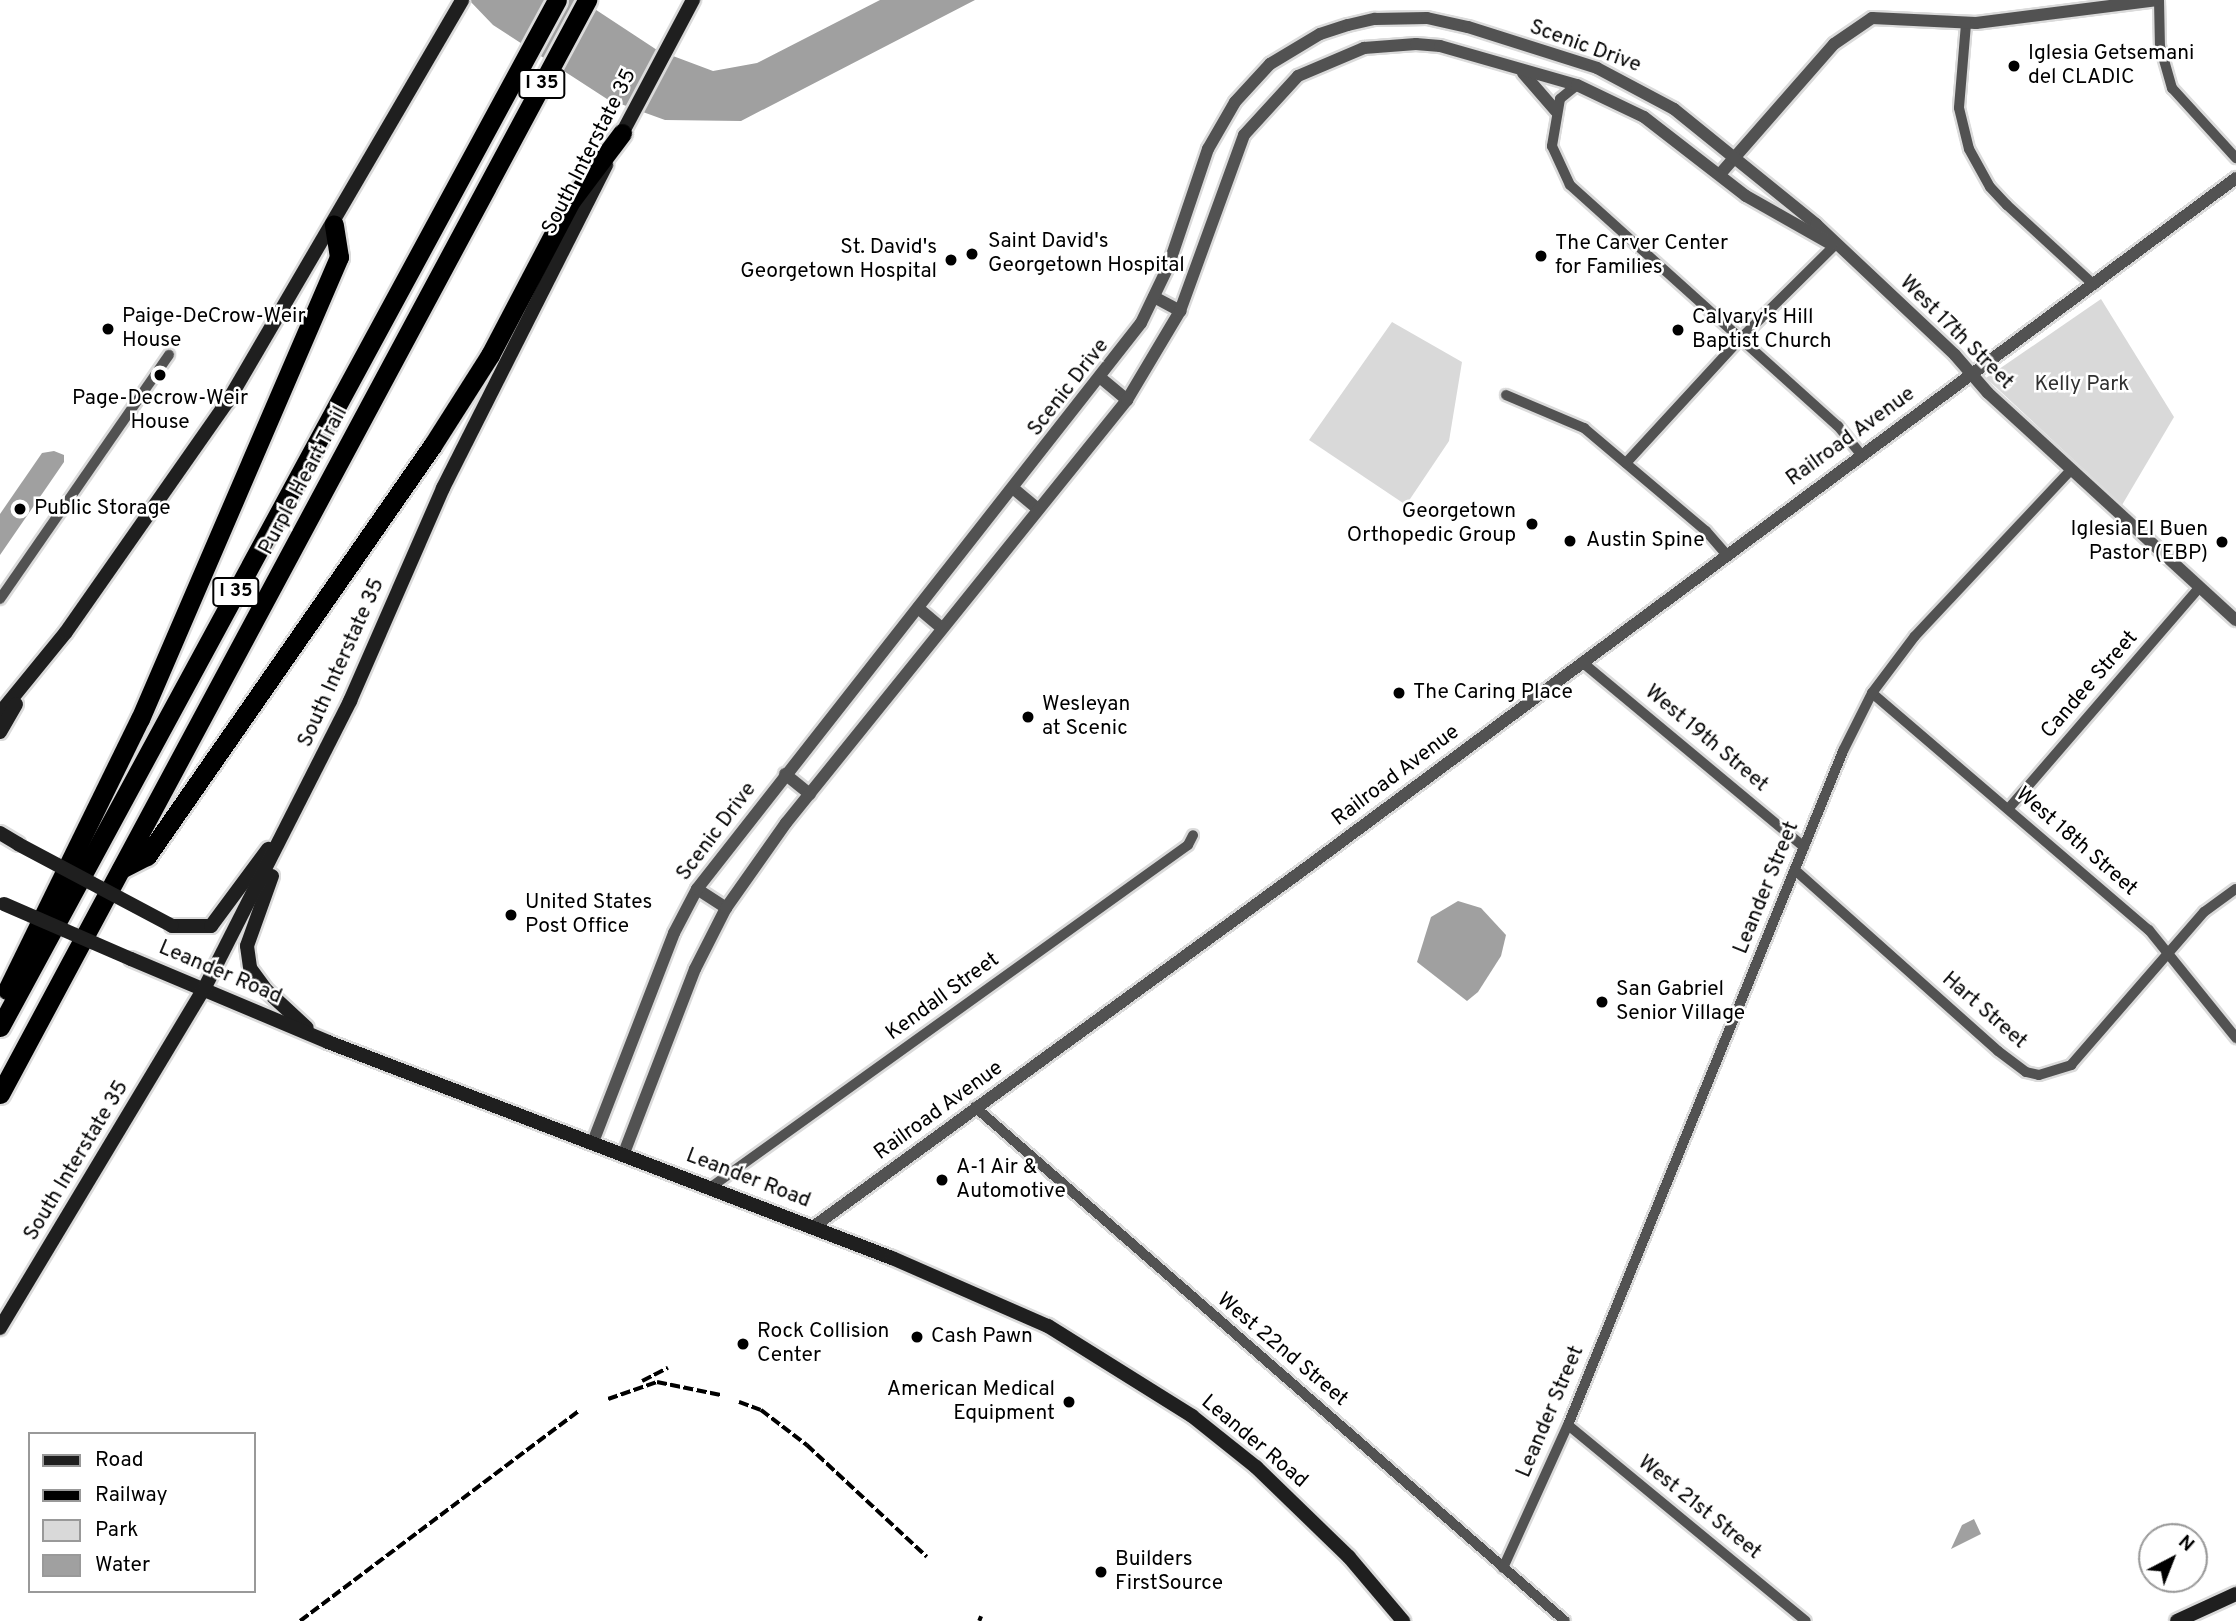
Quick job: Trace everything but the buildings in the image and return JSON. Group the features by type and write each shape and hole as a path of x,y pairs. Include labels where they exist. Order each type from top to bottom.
{"highway":[{"name":"Purple Heart Trail","path":"0,1027 557,0"},
{"name":"Purple Heart Trail","path":"0,1094 587,0"},
{"path":"120,870 147,856 432,446 491,355 571,201 622,133"},
{"path":"0,1007 140,719 340,257 334,224"}],"main road":[{"path":"0,713 66,632 228,401 334,224 462,0"},
{"name":"South Interstate 35","path":"0,1328 205,987 350,701 443,488 622,133 693,0"},
{"path":"0,732 37,666"},
{"path":"0,833 173,926 211,926 297,809"},
{"path":"297,809 247,946 250,968 267,991 318,1038"},
{"name":"Leander Road","path":"2,903 131,959 205,987 318,1038 813,1227 980,1294 1058,1332 1138,1380 1256,1467 1349,1557 1403,1621"},
{"path":"2178,1621 2236,1594"}],"street":[{"path":"1721,173 1834,44 1858,24 1886,17 1966,24 2158,0 2160,46 2172,88 2236,159"},
{"name":"Scenic Drive","path":"593,1142 674,933 697,889 785,774 1102,379 1141,323 1154,296 1208,149 1235,102 1270,64 1320,34 1348,25 1375,19 1427,18 1597,68 1645,90 1735,156"},
{"path":"1966,24 1959,108 1973,159 2007,205 2094,285"},
{"name":"Scenic Drive","path":"624,1153 695,969 726,908 810,794 1037,508 1127,400 1180,311 1244,135 1298,76 1344,54 1387,45 1440,46 1577,85 1644,117 1721,173"},
{"path":"1511,65 1533,80 1556,111"},
{"path":"1577,85 1560,99 1552,146 1570,185 1669,279 1838,426 1860,453"},
{"name":"West 17th Street","path":"1735,156 1816,224 1834,246 2071,470 2236,620"},
{"name":"West 17th Street","path":"1721,173 1746,196 1834,246"},
{"name":"Railroad Avenue","path":"813,1227 2236,178"},
{"path":"1626,463 1739,340 1834,246"},
{"path":"1154,296 1180,311"},
{"path":"0,599 169,355"},
{"path":"1102,379 1127,400"},
{"path":"1506,395 1584,428 1706,531 1726,554"},
{"name":"Leander Street","path":"1503,1568 1567,1425 1804,847 1872,693 1915,636 2071,470"},
{"path":"1014,489 1037,508"},
{"name":"Candee Street","path":"2009,808 2200,587"},
{"path":"918,608 943,628"},
{"name":"West 19th Street","path":"1582,662 1804,847"},
{"name":"West 18th Street","path":"1872,693 2009,808 2168,952 2236,1038"},
{"path":"785,774 810,794"},
{"name":"Kendall Street","path":"711,1187 1188,845 1193,835"},
{"name":"Hart Street","path":"1796,870 1997,1051 2026,1072 2039,1075 2071,1065 2204,912 2236,889"},
{"path":"697,889 726,908"},
{"name":"West 22nd Street","path":"975,1107 1565,1621"},
{"name":"West 21st Street","path":"1567,1425 1806,1621"}],"green space":[{"name":"Kelly Park","path":"2101,299 2174,417 2122,505 1986,378"},
{"path":"1392,322 1462,362 1449,441 1406,505 1309,440"}],"water":[{"path":"469,0 581,0 657,50 713,71 757,63 880,0 975,0 741,121 665,120 607,99 493,25"},
{"path":"54,451 64,455 64,462 0,555 0,514 42,453"},
{"path":"1458,901 1481,908 1506,935 1501,956 1478,992 1467,1001 1417,962 1431,917"},
{"path":"1974,1519 1981,1534 1951,1549 1962,1525"}],"railway":[{"path":"642,1381 668,1368"},
{"path":"608,1399 657,1382 721,1395"},
{"path":"739,1402 761,1410 807,1445 927,1557"},
{"path":"300,1621 579,1411"},
{"path":"979,1621 981,1616"}],"place":[{"name":"Iglesia Getsemani del CLADIC","path":"2014,66"},
{"name":"Saint David's Georgetown Hospital","path":"972,254"},
{"name":"The Carver Center for Families","path":"1541,256"},
{"name":"St. David's Georgetown Hospital","path":"951,260"},
{"name":"Paige-DeCrow-Weir House","path":"108,329"},
{"name":"Calvary's Hill Baptist Church","path":"1678,330"},
{"name":"Page-Decrow-Weir House","path":"160,375"},
{"name":"Public Storage","path":"20,509"},
{"name":"Georgetown Orthopedic Group","path":"1532,524"},
{"name":"Austin Spine","path":"1570,541"},
{"name":"Iglesia El Buen Pastor (EBP)","path":"2222,542"},
{"name":"The Caring Place","path":"1399,693"},
{"name":"Wesleyan at Scenic","path":"1028,717"},
{"name":"United States Post Office","path":"511,915"},
{"name":"San Gabriel Senior Village","path":"1602,1002"},
{"name":"A-1 Air & Automotive","path":"942,1180"},
{"name":"Cash Pawn","path":"917,1337"},
{"name":"Rock Collision Center","path":"743,1344"},
{"name":"American Medical Equipment","path":"1069,1402"},
{"name":"Builders FirstSource","path":"1101,1572"}]}
